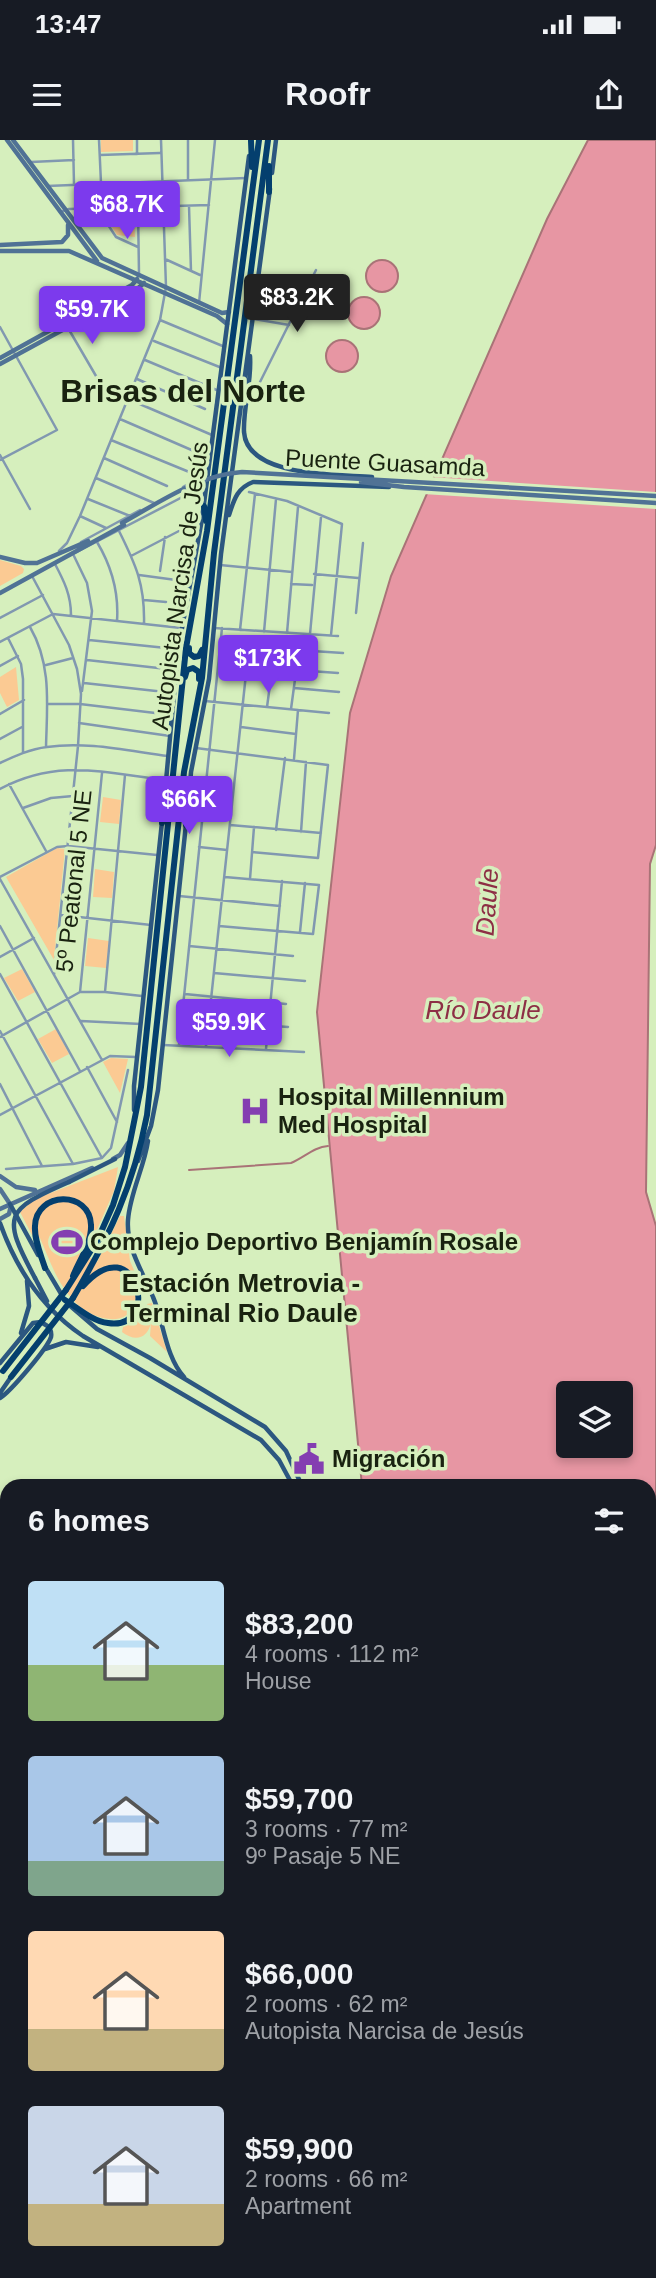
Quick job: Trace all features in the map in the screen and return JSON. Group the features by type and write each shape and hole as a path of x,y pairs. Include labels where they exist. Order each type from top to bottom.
{"highway":[{"path":"251,140 253,190"},
{"name":"Autopista Narcisa de Jesús","path":"2,1373 100,1243 120,1186 133,1125 145,1059 180,703 207,531 259,140"},
{"name":"Autopista Narcisa de Jesús","path":"11,1377 73,1298 135,1168 147,1115 184,776 211,626 214,553 268,142"},
{"path":"268,142 270,192"},
{"path":"204,506 207,531"},
{"path":"191,622 188,651 194,657 202,652 204,633 211,626"},
{"path":"180,703 184,695 186,672 193,668 199,675 195,696 197,705"},
{"path":"162,823 174,775"},
{"path":"184,776 186,825"},
{"path":"46,1268 35,1235 39,1211 50,1201 70,1199 86,1210 91,1227 66,1290"},
{"path":"65,1300 98,1321 113,1324 126,1320 136,1310 139,1290 130,1274 117,1268 98,1271 73,1298"}],"main road":[{"path":"7,140 94,250 106,260 217,316 228,326"},
{"path":"13,140 47,186 67,221 101,263"},
{"name":"Autopista Narcisa de Jesús","path":"133,1125 134,1086 178,650 204,506 251,140"},
{"name":"Autopista Narcisa de Jesús","path":"135,1168 151,1126 163,1045 186,825 205,701 211,626 276,140"},
{"path":"67,221 66,239 69,251"},
{"path":"0,245 55,243 66,239 82,241"},
{"path":"76,254 84,250 82,241"},
{"path":"0,251 69,251 222,313 229,312"},
{"path":"0,364 132,285 138,277"},
{"path":"0,358 14,354 68,327 144,283"},
{"path":"250,344 251,375 244,431 248,444 262,460 286,468 404,484"},
{"name":"Puente Guasamda","path":"123,524 200,484 229,476 263,475 656,496"},
{"path":"225,530 234,498 241,488 253,482 404,484"},
{"name":"Puente Guasamda","path":"404,484 656,503"},
{"path":"0,557 32,563 48,559 123,524"},
{"path":"0,593 72,556 123,524"},
{"path":"21,562 28,570 23,581"},
{"path":"50,1308 14,1238 16,1217 29,1201 115,1159 124,1150 133,1125"},
{"path":"151,1126 129,1214 129,1235 139,1271 153,1295 173,1360 187,1380"},
{"path":"0,1209 115,1159"},
{"path":"0,1176 8,1184 22,1189 43,1189"},
{"path":"0,1189 65,1300 97,1329 265,1427 286,1451 299,1479"},
{"path":"10,1204 9,1214 0,1221 35,1292 50,1308 73,1329 261,1440 279,1460 289,1479"},
{"path":"18,1340 29,1306 29,1291 23,1270"},
{"path":"0,1363 33,1324 47,1324 51,1336 18,1381 0,1398"},
{"path":"39,1354 52,1345 65,1342 104,1348"},
{"name":"Autopista Narcisa de Jesús","path":"0,1393 11,1377"}],"street":[{"path":"73,140 74,184"},
{"path":"99,140 100,183"},
{"path":"137,140 137,154"},
{"path":"48,559 65,547 88,499 160,320 166,290 161,140"},
{"path":"188,140 188,179"},
{"path":"199,303 215,140"},
{"path":"100,155 161,153"},
{"path":"29,162 74,160"},
{"path":"47,186 247,178"},
{"path":"62,210 209,205"},
{"path":"189,206 191,271"},
{"path":"138,207 138,277"},
{"path":"97,208 116,237 138,247"},
{"path":"165,259 201,275"},
{"path":"258,386 316,270"},
{"path":"258,278 308,286"},
{"path":"263,298 299,303"},
{"path":"253,319 289,325"},
{"path":"160,320 225,347"},
{"path":"0,327 57,430 1,458 30,509"},
{"path":"68,327 96,376"},
{"path":"152,340 222,368"},
{"path":"144,360 219,391"},
{"path":"136,379 205,410"},
{"path":"128,399 213,435"},
{"path":"120,419 210,458"},
{"path":"111,440 200,477"},
{"path":"104,458 167,486"},
{"path":"74,546 200,477 209,466"},
{"path":"96,478 155,503"},
{"path":"54,975 76,769 81,694 92,618 90,595 72,556 196,490 205,495"},
{"path":"249,492 276,498 342,524 331,635"},
{"path":"240,630 256,493"},
{"path":"264,632 276,498"},
{"path":"88,499 130,516"},
{"path":"287,633 298,506"},
{"path":"80,516 106,528"},
{"path":"310,634 321,517"},
{"path":"131,556 202,519"},
{"path":"119,531 139,575 144,600 144,624"},
{"path":"160,571 165,537"},
{"path":"97,542 111,571 116,590 117,621"},
{"path":"356,612 363,543"},
{"path":"55,564 68,590 71,615"},
{"path":"220,565 292,572"},
{"path":"314,574 358,578"},
{"path":"139,575 191,582"},
{"path":"32,576 74,658 81,694"},
{"path":"291,584 314,585"},
{"path":"0,618 43,595"},
{"path":"144,600 166,602"},
{"path":"0,642 53,614 182,628"},
{"path":"29,626 39,643 46,664 47,747"},
{"path":"211,626 338,636"},
{"path":"179,1045 222,628"},
{"path":"8,638 18,656 23,679 23,753"},
{"path":"89,640 178,650"},
{"path":"220,645 343,653"},
{"path":"206,1046 249,646"},
{"path":"267,707 275,648"},
{"path":"291,709 299,649"},
{"path":"0,666 18,656"},
{"path":"46,664 74,658"},
{"path":"87,660 176,670"},
{"path":"296,670 338,673"},
{"path":"84,683 174,693"},
{"path":"294,688 339,692"},
{"path":"0,714 23,700"},
{"path":"205,701 329,713"},
{"path":"47,704 80,704 172,715"},
{"path":"294,759 298,710"},
{"path":"79,723 170,736"},
{"path":"0,739 23,726"},
{"path":"240,727 296,734"},
{"path":"0,763 47,747 78,746 168,756"},
{"path":"196,748 324,762 328,766 319,855 315,859 252,852"},
{"path":"276,830 285,758"},
{"path":"301,832 306,760"},
{"path":"0,789 43,772 76,769 166,780"},
{"name":"5º Peatonal 5 NE","path":"80,992 102,773"},
{"path":"105,992 125,775"},
{"path":"9,784 46,851"},
{"path":"23,808 51,798 73,796"},
{"path":"204,800 232,803"},
{"path":"230,825 321,833"},
{"path":"250,879 254,827"},
{"path":"102,1059 0,878 46,851 68,846 159,856"},
{"path":"199,847 228,850"},
{"path":"219,926 313,934 319,885 225,877"},
{"path":"266,1049 282,881"},
{"path":"299,932 305,884"},
{"path":"179,897 280,906"},
{"path":"61,915 151,925"},
{"path":"0,926 80,1071"},
{"path":"0,957 34,938"},
{"path":"189,946 293,956"},
{"path":"214,973 305,981"},
{"path":"0,974 58,1083 102,1158"},
{"path":"73,1164 1,1034 80,992 144,996"},
{"path":"184,994 286,1004"},
{"path":"81,1021 141,1024"},
{"path":"209,1021 288,1027"},
{"path":"163,1045 304,1052"},
{"path":"0,1115 102,1059 110,1056 137,1058"},
{"path":"87,1067 117,1122"},
{"path":"6,1169 73,1164 102,1158 111,1148 128,1070"},
{"path":"0,1084 42,1166"}],"shaded area":[{"path":"101,140 133,140 133,151 101,152"},
{"path":"134,208 135,237 117,235 100,209"},
{"path":"0,560 21,566 23,573 0,586"},
{"path":"16,667 19,700 7,707 0,693 0,677"},
{"path":"103,797 121,800 119,824 100,822"},
{"path":"57,848 65,849 54,960 6,877"},
{"path":"95,869 114,872 112,898 93,897"},
{"path":"88,938 109,941 106,968 85,966"},
{"path":"22,969 35,992 18,1001 4,978"},
{"path":"56,1029 69,1054 52,1063 38,1039"},
{"path":"111,1058 128,1059 120,1093 103,1062"},
{"name":"Complejo Deportivo Benjamín Rosale","path":"118,1167 114,1191 86,1255 97,1262 120,1216 124,1216 130,1261 137,1277 124,1267 116,1265 133,1282 136,1297 126,1316 109,1319 92,1314 70,1297 55,1273 40,1238 32,1235 20,1212 35,1199"},
{"path":"152,1303 167,1352 150,1336 151,1323 147,1333 140,1337 131,1337 122,1332 123,1327 133,1322 143,1307"}],"water":[{"name":"Río Daule","path":"588,140 656,140 656,845 650,864 646,1192 656,1226 656,1479 361,1479 317,1012 350,713 391,576 547,219"},
{"path":"382,260 393,265 398,276 393,287 382,292 371,287 366,276 371,265"},
{"path":"364,297 375,302 380,313 375,324 364,329 353,324 348,313 353,302"},
{"path":"342,340 353,345 358,356 353,367 342,372 331,367 326,356 331,345"}],"pier":[{"path":"430,477 656,492 656,509 423,494"}],"waterway":[{"path":"189,1170 291,1163 314,1150 328,1146"}],"place":[{"name":"Hospital Millennium Med Hospital","path":"255,1111"},
{"name":"Complejo Deportivo Benjamín Rosale","path":"67,1242"},
{"name":"Migración","path":"309,1459"}],"district":[{"name":"Brisas del Norte","path":"183,391"},
{"name":"Estación Metrovia - Terminal Rio Daule","path":"241,1298"}],"water label":[{"name":"Daule","path":"487,902"}]}
